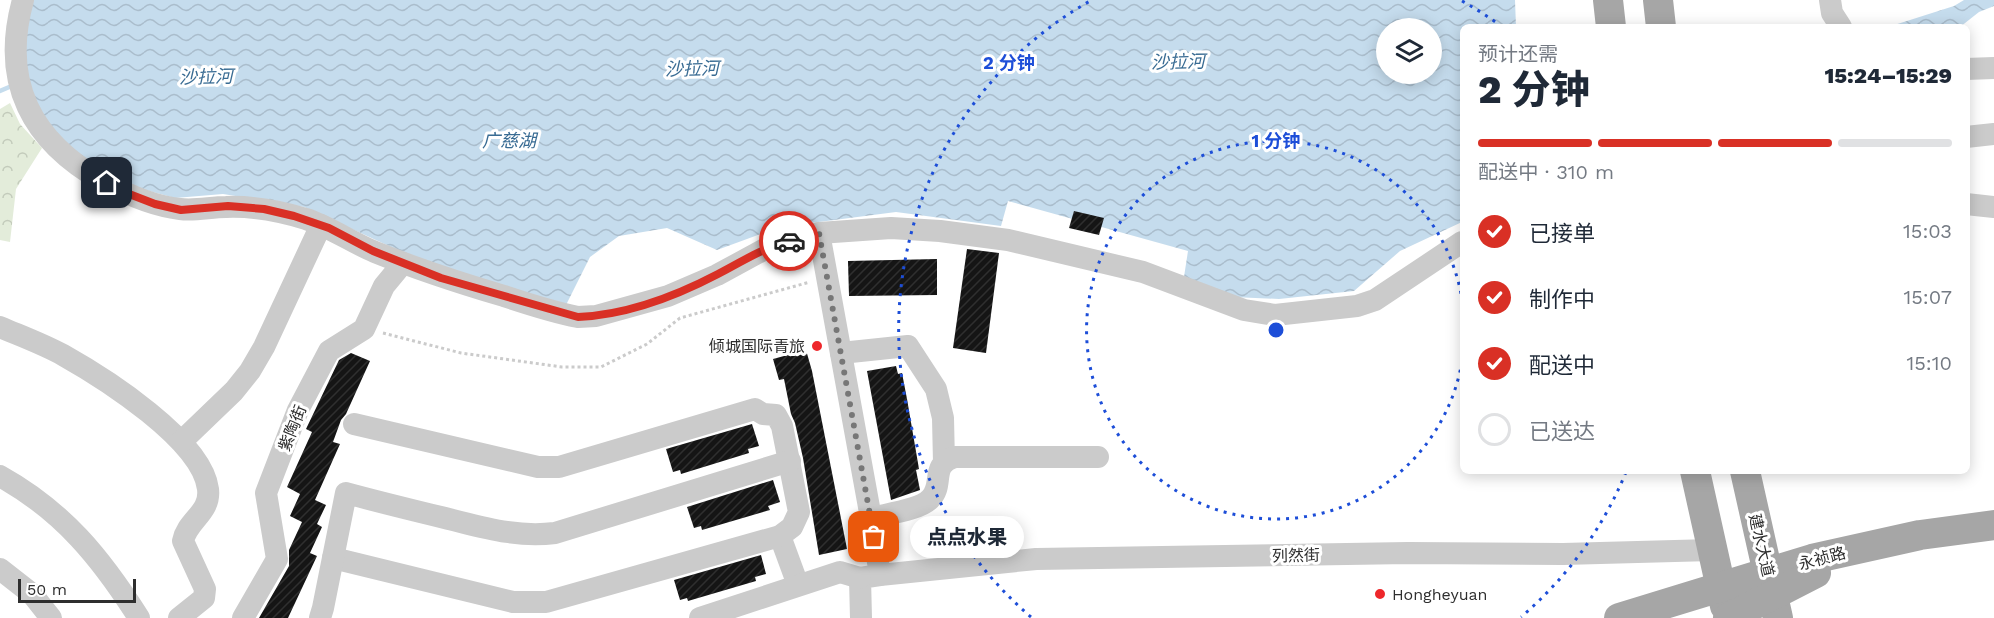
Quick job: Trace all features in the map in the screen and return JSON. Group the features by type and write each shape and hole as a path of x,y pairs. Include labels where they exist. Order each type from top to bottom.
{"main road":[{"path":"1608,0 1611,24"},
{"path":"1658,0 1661,24"},
{"path":"1696,474 1728,618"},
{"name":"建水大道","path":"1746,474 1773,595"},
{"name":"永祯路","path":"1773,595 1812,559 1920,535 1994,525"},
{"name":"永祯路","path":"1728,618 1816,573 1922,549 1994,539"},
{"name":"永祯路","path":"1619,618 1720,587 1773,595"}],"street":[{"path":"22,0 13,39 12,55 12,67 18,92 30,119 50,144 90,174 124,192 155,204 181,210 228,206 264,209 306,219 373,251 441,278 578,317 596,316 668,296 717,275 765,249 819,233 891,228 940,231 1008,240 1143,272 1244,310 1275,315 1357,306 1375,300 1460,243"},
{"path":"1830,0 1833,13 1839,24"},
{"path":"1970,69 1994,68"},
{"path":"1970,137 1994,134"},
{"path":"1970,204 1994,207"},
{"path":"182,441 234,391 250,371 264,347 321,225"},
{"path":"819,233 872,518 870,577 861,618"},
{"name":"紫陶街","path":"243,618 277,559 266,492 298,410 329,351 364,329 384,286 403,263"},
{"path":"0,327 62,354 127,397 182,441 203,472 208,489 208,501 201,514 187,530 183,541 206,589 204,598 179,618"},
{"path":"841,353 908,346 936,389 943,418 944,463"},
{"path":"333,558 513,602 546,602 780,536 792,527 799,512 782,426 776,415 763,414 755,409 570,465 547,468 354,424"},
{"path":"872,518 921,505 930,500 937,490 938,472 944,463 955,457 1098,457"},
{"path":"320,618 346,493 497,531 518,535 540,535 555,533 790,461"},
{"path":"0,476 39,500 71,528 118,585 139,618"},
{"path":"780,536 798,585"},
{"name":"列然街","path":"700,618 840,572 870,577 1036,559 1408,553 1563,554 1712,550"},
{"path":"0,569 32,594 51,618"}],"green space":[{"path":"10,103 20,124 42,148 16,189 10,242 0,240 0,109"}],"water":[{"name":"广慈湖","path":"28,0 1515,0 1516,24 1460,24 1460,223 1400,251 1354,291 1279,299 1233,297 1184,277 1188,251 1008,201 1001,226 896,212 780,227 717,250 667,228 619,236 590,257 565,307 426,263 304,207 223,194 175,198 127,185 70,154 20,101"},
{"path":"1964,0 1994,0 1994,6 1979,12 1964,24 1897,24 1954,6"}],"building":[{"path":"1074,211 1104,218 1099,235 1069,228"},
{"path":"967,249 999,253 986,353 953,348"},
{"path":"937,259 937,295 849,296 848,261"},
{"path":"806,350 847,549 819,555 795,423 784,379 779,380 773,359"},
{"path":"351,353 370,361 346,414 341,420 333,442 340,444 315,500 326,505 317,524 322,527 310,553 317,556 288,618 259,618 289,566 289,550 302,522 290,516 300,494 287,487 312,432 306,429 339,360"},
{"path":"896,366 898,374 902,373 919,469 916,470 920,490 891,500 867,371"},
{"path":"752,424 759,446 748,449 749,453 681,474 680,470 673,472 666,449"},
{"path":"773,480 780,502 768,506 770,510 702,530 701,526 694,528 687,507"},
{"path":"761,555 766,574 755,577 756,581 688,601 687,598 680,600 674,580"}],"waterway":[{"name":"沙拉河","path":"0,91 14,85"}],"way so far":[{"path":"789,241 819,233 874,537"}],"place":[{"name":"倾城国际青旅","path":"817,346"},
{"name":"点点水果","path":"874,537"},
{"name":"Hongheyuan","path":"1380,594"}],"route":[{"path":"107,183 155,204 181,210 228,206 264,209 306,219 373,251 441,278 578,317 596,316 646,304 689,288 765,249 789,241"}]}
